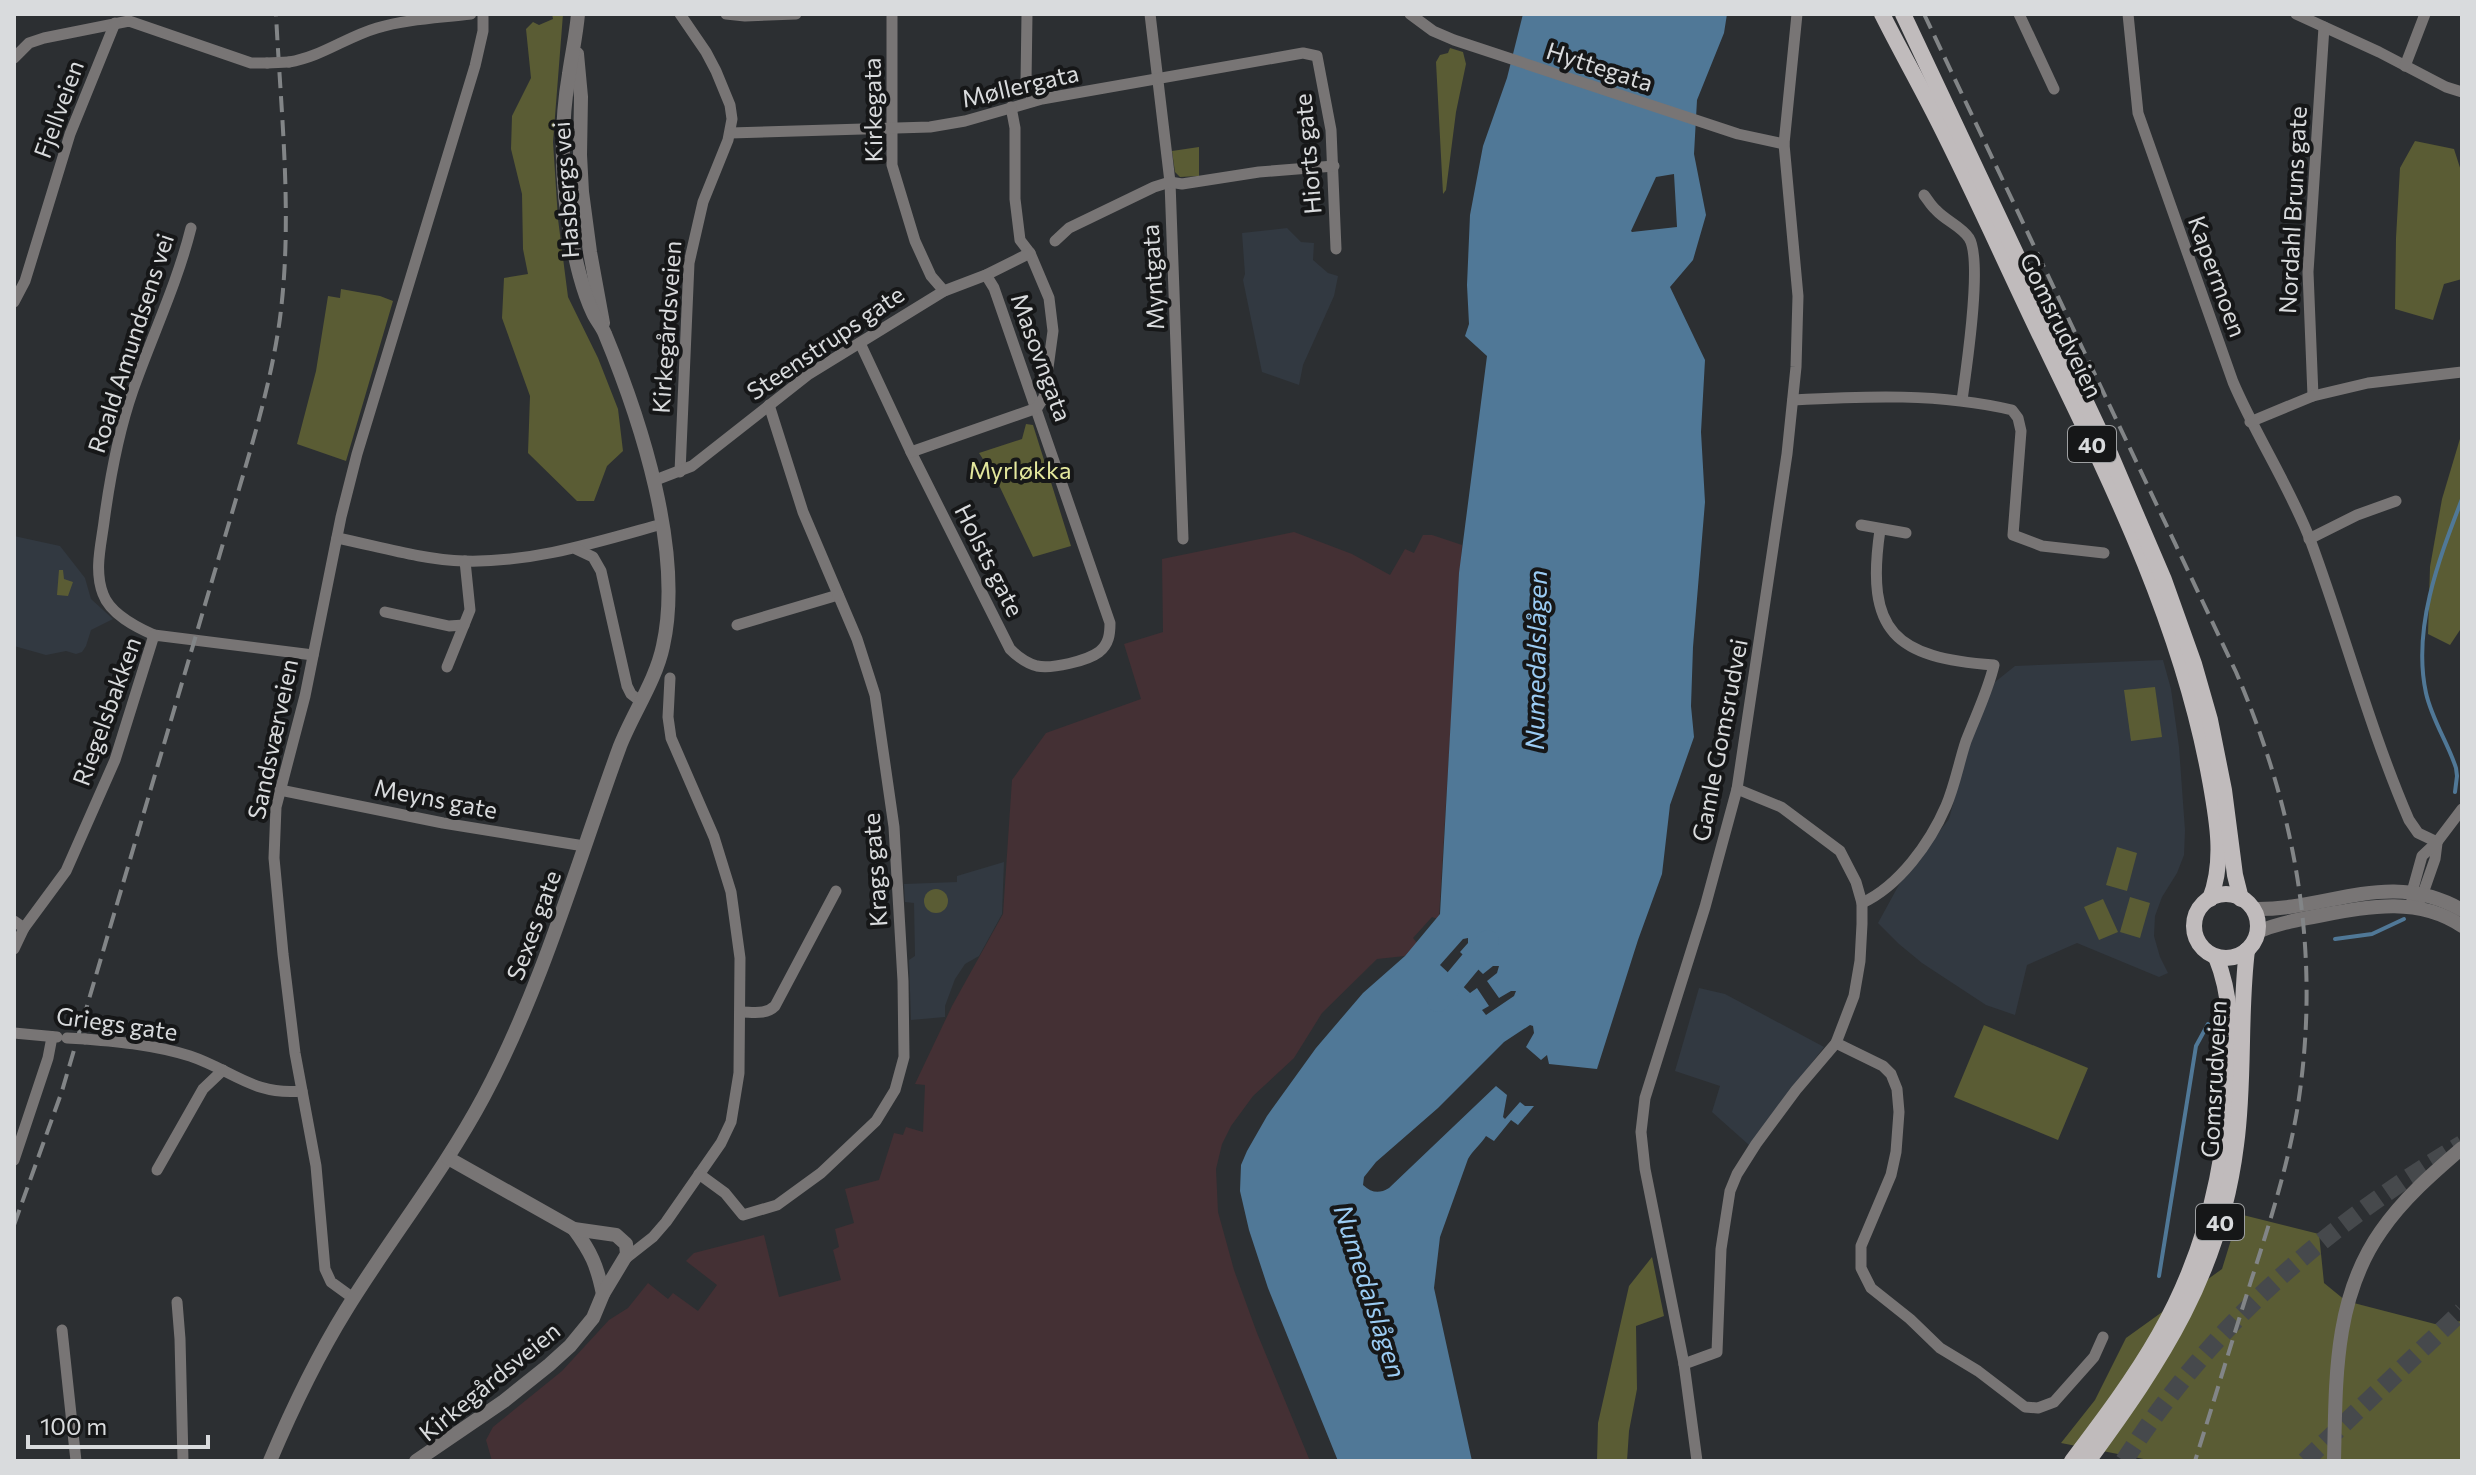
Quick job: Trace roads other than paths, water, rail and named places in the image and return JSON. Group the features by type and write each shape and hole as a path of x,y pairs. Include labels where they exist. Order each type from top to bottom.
{"main road":[{"name":"Gomsrudveien","path":"1882,14 1944,134 2097,454 2162,609 2191,700 2212,792 2219,856 2210,899"},
{"name":"Gomsrudveien","path":"1903,14 2113,460 2174,604 2216,747 2235,875 2247,904"},
{"path":"2210,899 2229,895 2247,904"},
{"name":"40","path":"2210,899 2199,909 2195,931 2200,945 2216,957"},
{"name":"40","path":"2247,904 2258,924 2247,950"},
{"name":"Gomsrudveien","path":"2088,1461 2136,1396 2171,1340 2200,1280 2222,1219 2232,1173 2241,1095 2242,996 2247,950"},
{"path":"2216,957 2231,958 2247,950"},
{"name":"Gomsrudveien","path":"2072,1461 2125,1389 2160,1334 2188,1275 2209,1215 2224,1144 2230,1068 2228,994 2216,957"}],"street":[{"path":"14,58 29,43 129,18 251,63 289,62 309,58 393,19 471,14"},
{"name":"Sandsværveien","path":"353,1298 326,1274 316,1166 283,954 274,823 357,454 471,81 482,38 483,14"},
{"name":"Hasbergs vei","path":"578,14 575,46 580,75 583,201 604,331 653,481 668,575 666,632 658,665 640,701"},
{"path":"726,14 796,14"},
{"name":"Kirkegata","path":"892,14 892,165 915,241 931,276 944,291"},
{"path":"1027,14 1026,82 1033,101"},
{"name":"Myntgata","path":"1150,14 1170,182 1183,539"},
{"name":"Hyttegata","path":"1410,14 1433,31 1500,56 1738,134 1784,144"},
{"name":"Gamle Gomsrudvei","path":"1697,1461 1684,1364 1645,1169 1642,1113 1737,789 1775,541 1793,400 1798,296 1784,144 1797,14"},
{"path":"2019,14 2054,89"},
{"name":"Kapermoen","path":"2128,14 2138,113 2233,382 2309,539 2403,807 2413,828 2437,842"},
{"path":"2296,14 2462,92"},
{"path":"2405,66 2425,14"},
{"name":"Kirkegårdsveien","path":"680,472 689,263 703,202 730,133 730,105 722,84 685,16"},
{"name":"Fjellveien","path":"14,302 25,281 70,134 115,23"},
{"name":"Nordahl Bruns gate","path":"2313,396 2308,272 2324,27"},
{"name":"Møllergata","path":"730,133 891,129 947,124 1033,101 1159,77 1303,53 1317,56"},
{"name":"Hiorts gate","path":"1317,56 1331,130 1336,249"},
{"path":"911,452 1037,408 1044,397 1053,331 1049,298 1030,253 1020,240 1015,199 1015,128 1011,107"},
{"path":"1055,241 1069,228 1170,182 1182,184 1259,172 1334,166"},
{"path":"1924,195 1936,211 1972,241 1972,329 1962,400"},
{"name":"Roald Amundsens vei","path":"154,635 138,628 104,598 98,562 124,418 183,259 191,228"},
{"name":"Steenstrups gate","path":"653,481 680,472 702,459 809,374 944,291 1030,253"},
{"name":"Masovngata","path":"986,275 994,288 1037,408 1110,623 1110,638"},
{"name":"Holsts gate","path":"860,343 1010,649 1022,661 1040,667 1060,666 1099,652 1110,638"},
{"path":"2250,422 2313,396 2368,383 2462,372"},
{"path":"1793,400 1931,397 2012,410 2021,431 2013,535 2042,546 2104,553"},
{"name":"Krags gate","path":"699,1174 725,1193 743,1215 777,1205 821,1173 876,1121 895,1090 904,1057 903,981 890,794 875,695 857,639 803,512 769,405"},
{"path":"2309,539 2357,515 2396,501"},
{"path":"337,538 465,561 576,549 662,524"},
{"path":"1861,525 1906,533"},
{"path":"1862,903 1877,896 1893,881 1919,851 1947,805 1963,749 1989,687 1994,665 1929,656 1908,647 1895,635 1885,623 1879,604 1880,530"},
{"path":"576,549 593,557 601,571 627,686 640,701"},
{"path":"447,667 470,610 465,561"},
{"path":"737,625 838,595"},
{"path":"385,612 449,626 464,625"},
{"name":"Riegelsbakken","path":"14,949 17,927 66,871 91,816 115,760 154,635 313,655"},
{"name":"Kirkegårdsveien","path":"423,1459 558,1358 593,1318 622,1262 653,1237 699,1174 731,1122 739,1073 741,1012 740,958 731,892 714,837 671,738 668,717 670,678"},
{"name":"Sexes gate","path":"353,1298 448,1158 492,1082 517,1030 547,955 620,746 640,701"},
{"path":"1684,1364 1717,1352 1721,1249 1730,1191 1737,1174 1796,1090 1836,1043 1854,996 1860,961 1862,903 1856,882 1840,851 1781,807 1737,789"},
{"name":"Meyns gate","path":"280,790 443,823 584,846"},
{"path":"2417,898 2422,856 2462,809"},
{"path":"741,1012 761,1012 775,1006 836,891"},
{"path":"2247,904 2295,906 2376,892 2417,898 2462,910"},
{"path":"2417,898 2434,912 2462,926"},
{"path":"2257,932 2280,924 2417,898"},
{"name":"Griegs gate","path":"14,1033 149,1045 223,1070 264,1090 302,1091"},
{"path":"14,1160 52,1037"},
{"path":"1836,1043 1883,1066 1896,1082 1899,1112 1896,1152 1891,1175 1861,1246 1861,1268 1871,1288 1940,1348 1978,1371 2025,1407 2038,1408 2054,1402 2094,1357 2103,1337"},
{"path":"157,1170 203,1089 223,1070"},
{"path":"2334,1461 2340,1334 2360,1268 2380,1232 2406,1200 2462,1148"},
{"path":"448,1158 574,1229 612,1233 623,1240 627,1249 622,1262 607,1269 594,1258 574,1229"},
{"path":"603,1234 594,1241 594,1258 603,1294"},
{"path":"623,1240 653,1237"},
{"path":"270,1461 296,1403 353,1298"},
{"path":"177,1302 183,1461"},
{"path":"62,1330 76,1461"}],"water":[{"path":"1523,14 1727,14 1724,33 1697,100 1694,154 1706,215 1693,260 1670,287 1705,360 1701,432 1705,502 1693,647 1691,706 1694,737 1670,805 1662,874 1597,1069 1549,1064 1547,1055 1541,1060 1526,1047 1534,1033 1530,1025 1504,1042 1438,1108 1376,1162 1364,1177 1363,1185 1369,1190 1379,1192 1389,1188 1496,1086 1507,1095 1505,1119 1520,1102 1525,1106 1534,1106 1518,1125 1511,1120 1494,1141 1486,1136 1470,1156 1440,1237 1434,1288 1472,1461 1338,1461 1268,1288 1240,1191 1241,1165 1267,1116 1316,1048 1363,993 1405,956 1440,914 1459,573 1487,356 1465,336 1469,324 1470,215 1483,146 1507,78","holes":["1674,174 1677,227 1632,232 1656,177","1468,938 1468,943 1460,952 1483,974 1493,966 1499,966 1497,973 1487,981 1499,998 1516,991 1514,996 1486,1015 1482,1010 1489,1006 1477,988 1470,993 1440,965 1463,939"]}],"waterway":[{"path":"2455,792 2456,768 2426,693 2422,644 2430,594 2462,499"},
{"path":"2335,939 2372,934 2404,919"},
{"name":"Numedalslågen","path":"1438,1001 1488,941"},
{"path":"2159,1276 2196,1046 2208,1024"}],"tunnel":[{"path":"2124,1461 2194,1366 2274,1283 2364,1209 2462,1144"},
{"path":"2305,1461 2462,1311"}],"railway":[{"path":"14,1225 62,1091 250,453 269,376 280,318 286,242 276,14"},
{"path":"1924,14 2236,672 2275,779 2289,833 2299,887 2307,997 2297,1111 2277,1197 2195,1461"}],"park label":[{"name":"Myrløkka","path":"1020,469"}]}
